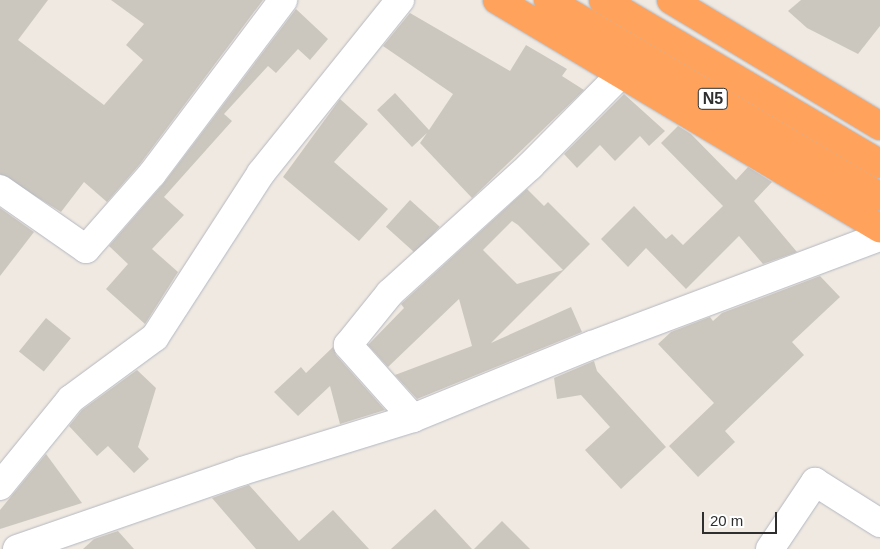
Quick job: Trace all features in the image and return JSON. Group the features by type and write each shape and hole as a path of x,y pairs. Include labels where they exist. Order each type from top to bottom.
{"highway":[{"path":"498,0 880,228"},
{"name":"N5","path":"548,0 880,196"},
{"name":"N5","path":"603,0 880,164"},
{"path":"671,0 877,119"}],"street":[{"path":"0,188 86,250 152,174 283,0"},
{"path":"0,486 71,399 155,337 261,173 400,0"},
{"path":"413,418 348,345 390,293 530,166 621,74"},
{"path":"17,549 242,471 413,418 592,344 880,237"},
{"path":"770,549 815,482 880,523"}],"building":[{"path":"0,0 48,0 18,40 104,105 143,60 126,45 144,24 111,0 263,0 140,164 107,202 84,182 61,212 0,174"},
{"path":"801,0 880,0 880,26 858,54 807,28 788,11"},
{"path":"296,9 328,39 310,60 298,49 276,73 268,66 224,114 232,121 164,197 184,215 152,249 178,272 145,324 106,289 128,264 109,246 164,183"},
{"path":"410,13 510,71 526,45 567,69 562,76 584,90 472,198 420,143 427,133 412,147 377,110 395,93 429,130 453,94 383,46"},
{"path":"624,94 665,131 649,146 640,136 615,161 600,145 577,168 564,154"},
{"path":"340,99 368,124 334,162 388,209 359,241 283,177"},
{"path":"678,126 691,134 736,180 748,167 772,182 754,201 797,252 763,264 739,236 686,289 646,248 628,267 601,239 634,206 666,239 672,234 683,245 723,206 661,143"},
{"path":"527,189 544,206 548,202 590,244 491,343 571,307 582,332 417,399 395,375 472,346 459,299 388,367 368,345 404,308 401,304","holes":["512,221 563,270 517,284 483,250"]},
{"path":"410,200 440,227 416,254 386,227"},
{"path":"0,208 34,232 0,276"},
{"path":"820,276 840,297 792,342 804,355 725,431 735,442 698,477 669,446 714,403 658,344 671,332 710,317 713,321 722,313"},
{"path":"46,318 71,338 44,372 19,351"},
{"path":"333,347 336,355 385,410 340,424 330,386 298,416 274,392 301,367 306,373"},
{"path":"594,361 597,371 666,447 621,489 585,450 610,427 581,395 557,399 554,378"},
{"path":"137,370 156,388 138,447 149,459 134,473 108,446 97,456 69,426 82,410"},
{"path":"46,454 82,503 0,529 0,510"},
{"path":"249,485 299,541 333,510 369,549 256,549 212,498"},
{"path":"435,509 472,549 391,549"},
{"path":"502,521 530,549 474,549"},
{"path":"118,531 134,549 83,549 94,539"}]}
